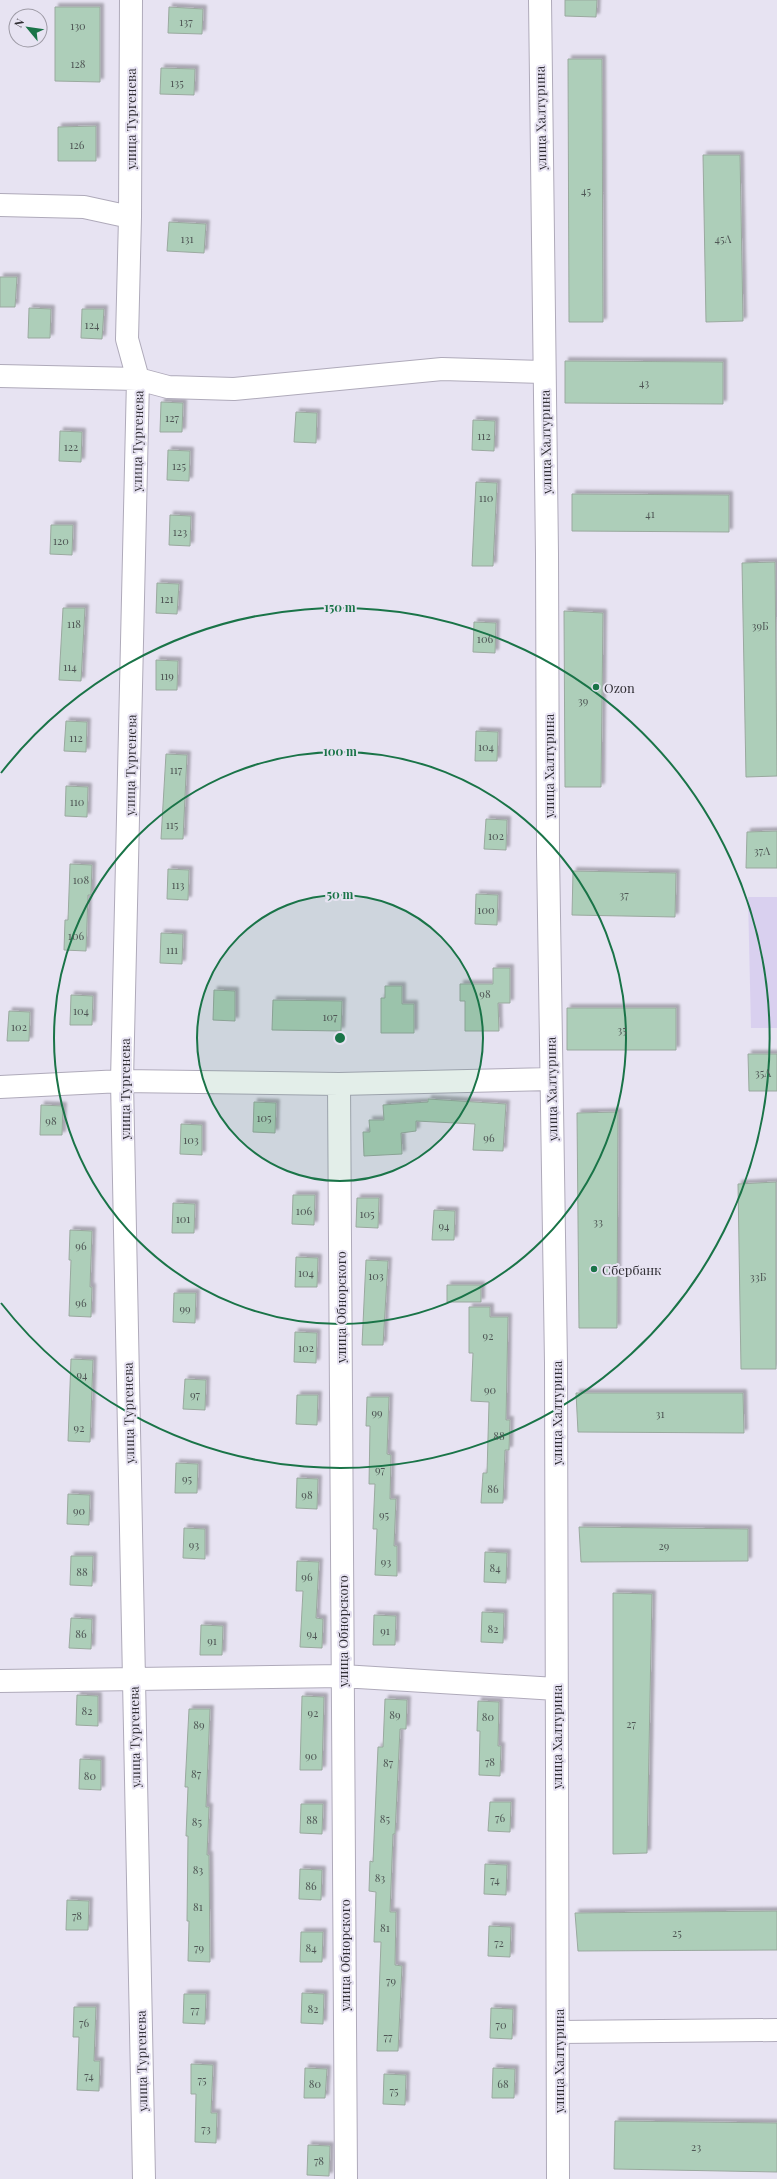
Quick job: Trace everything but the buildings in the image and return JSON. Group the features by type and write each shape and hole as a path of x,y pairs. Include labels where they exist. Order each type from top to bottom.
{"street":[{"name":"улица Тургенева","path":"131,0 130,217 127,339 138,379 122,1081 144,2179"},
{"name":"улица Халтурина","path":"540,0 547,562 548,852 556,1363 556,1689 559,2032 558,2179"},
{"path":"0,205 84,207 130,217"},
{"path":"0,376 138,379 168,387 234,389 442,369 544,372"},
{"path":"0,1087 122,1081 339,1084 551,1079"},
{"name":"улица Обнорского","path":"339,1084 346,2179"},
{"path":"0,1681 342,1676 556,1689"},
{"path":"559,2032 777,2030"}],"shaded area":[{"path":"748,897 777,897 777,1028 751,1028"}],"place":[{"name":"Ozon","path":"596,687"},
{"name":"Сбербанк","path":"594,1269"}]}
